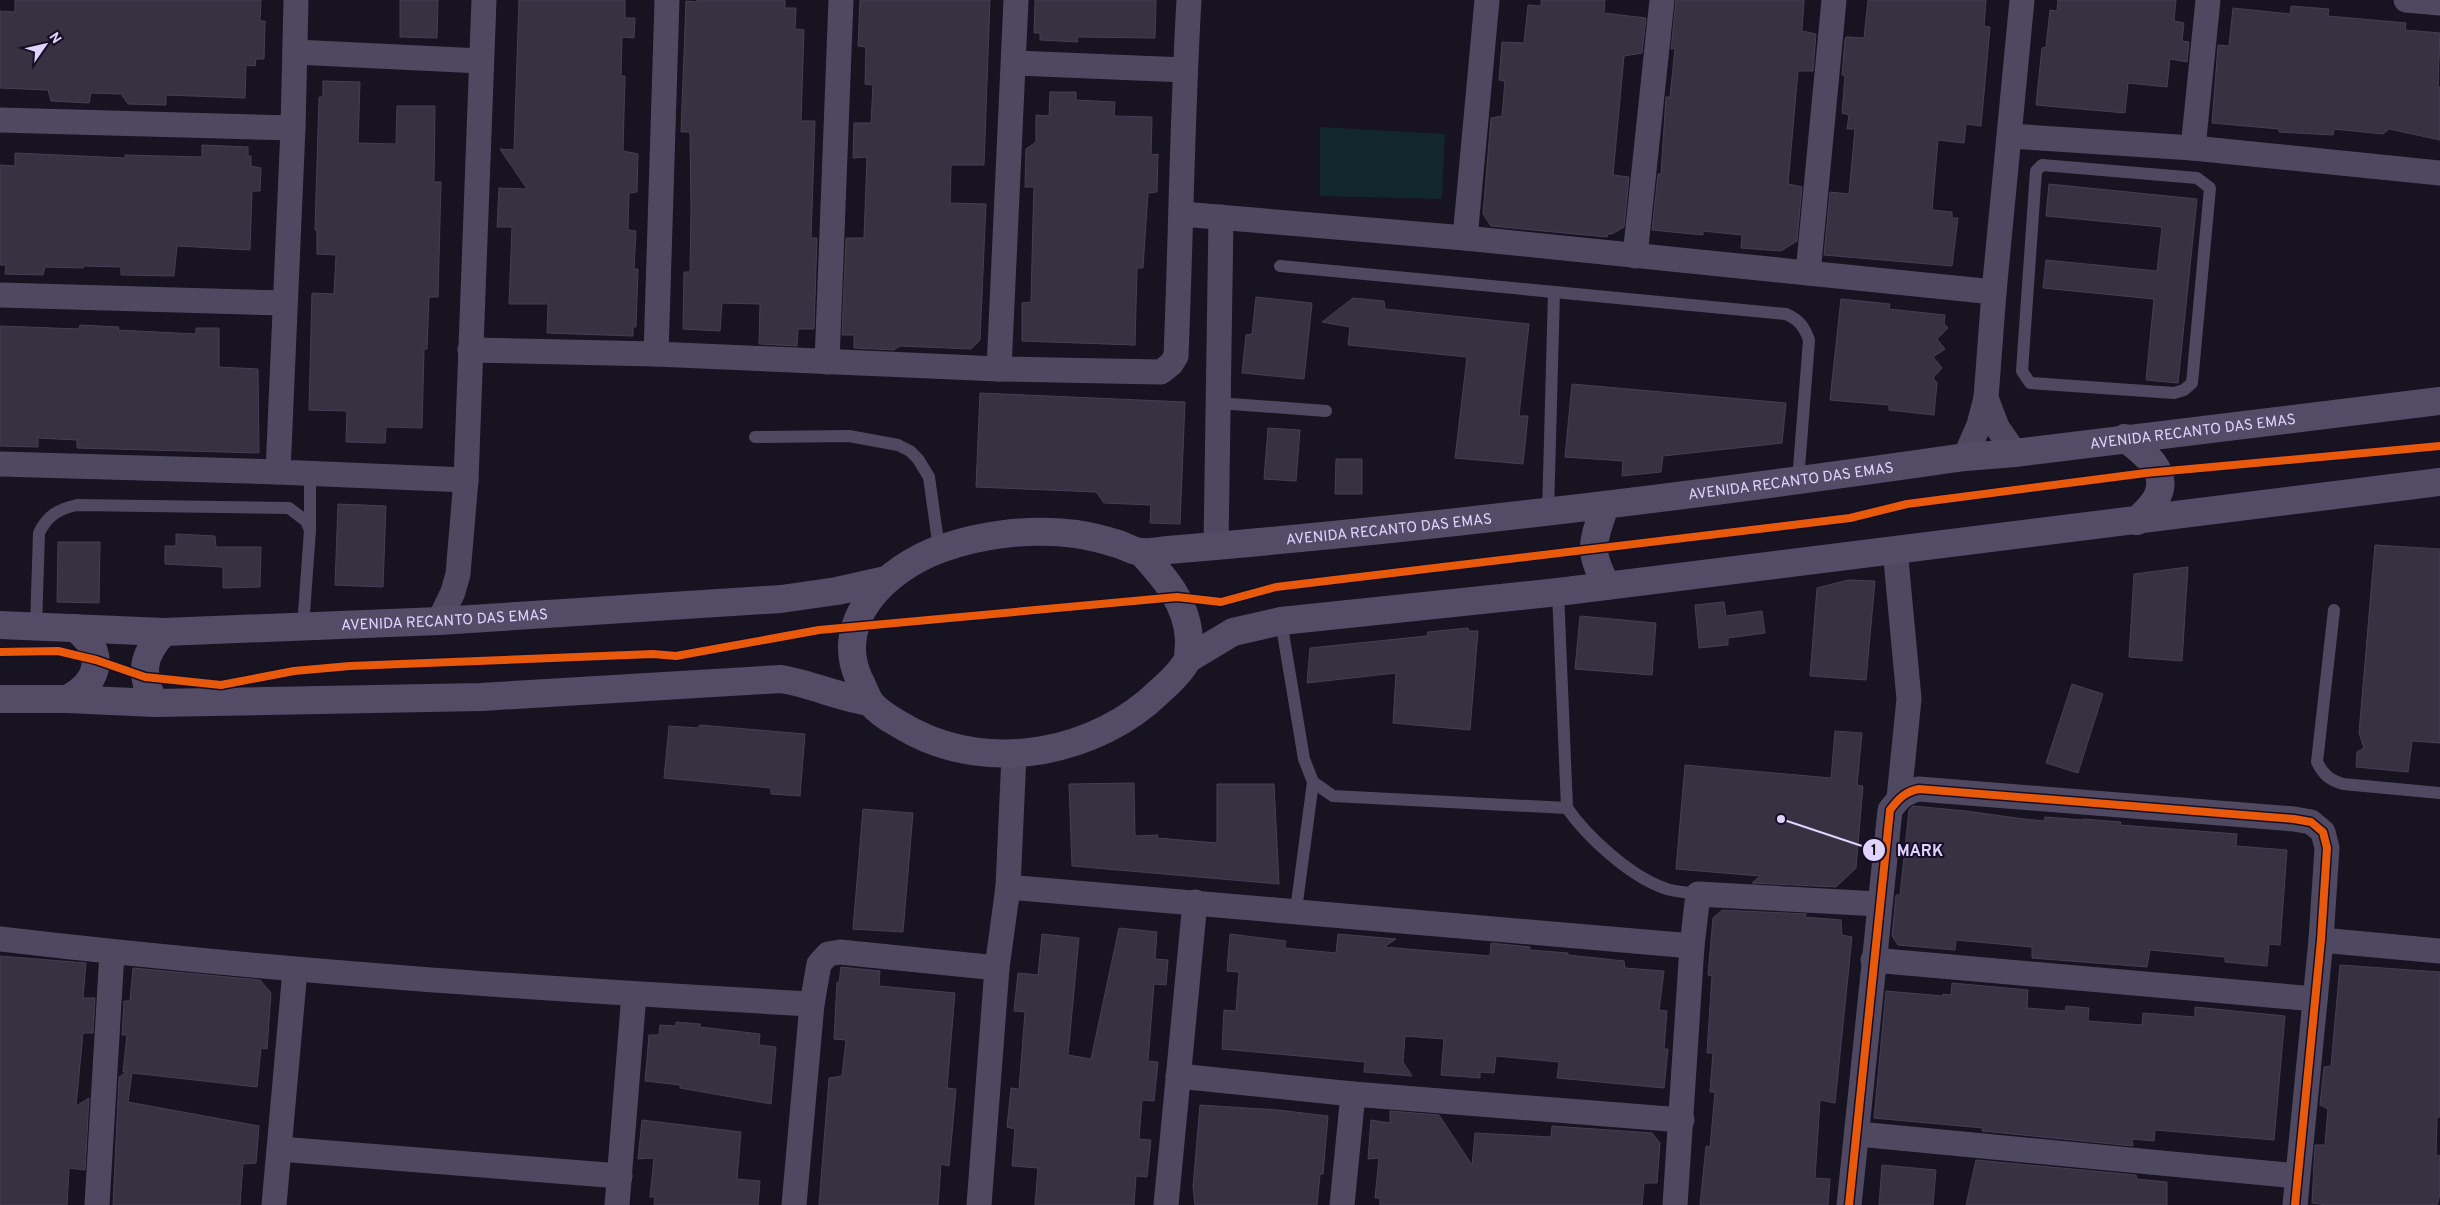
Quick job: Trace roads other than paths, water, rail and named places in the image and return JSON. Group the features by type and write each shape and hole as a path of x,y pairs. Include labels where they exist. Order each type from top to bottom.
{"main road":[{"name":"AVENIDA RECANTO DAS EMAS","path":"1141,552 1548,513 1798,481 1965,457 2015,453 2125,438 2440,401"},
{"path":"2125,438 2146,453 2154,463 2160,483 2157,498 2137,521"},
{"path":"1188,659 1188,626 1178,597 1165,578 1141,552 1076,534 1024,531 984,537 940,549 886,580 864,607 852,643 853,665 870,702 893,721 931,741 961,748 1014,755 1066,746 1096,735 1128,718 1165,687 1188,659 1233,632 1281,621 1558,592 2440,482"},
{"path":"1605,506 1595,533 1593,548 1599,572 1607,586"},
{"name":"AVENIDA RECANTO DAS EMAS","path":"0,625 164,632 438,621 781,599 822,594 886,580"},
{"path":"67,699 82,691 93,677 96,660 93,647 85,636 75,628"},
{"path":"155,703 148,691 145,677 146,660 152,645 164,632"},
{"path":"0,700 67,699 155,703 480,698 755,679 781,679 798,682 853,700 870,702"}],"street":[{"path":"278,472 293,128 296,0"},
{"path":"438,621 451,598 458,574 466,480 484,0"},
{"path":"656,354 667,0"},
{"path":"828,362 842,0"},
{"path":"999,369 1016,0"},
{"path":"470,350 656,354 999,369 1152,373 1168,368 1176,356 1189,0"},
{"path":"1465,238 1487,0"},
{"path":"1635,256 1662,0"},
{"path":"1808,273 1834,0"},
{"path":"1965,457 1979,426 1986,398 1994,292 2022,0"},
{"path":"2193,148 2208,0"},
{"path":"2406,0 2440,3"},
{"path":"295,52 481,61"},
{"path":"1014,63 1185,70"},
{"path":"0,120 293,128"},
{"path":"2010,136 2156,159 2193,148 2440,173"},
{"path":"1182,214 1465,238 1994,292"},
{"path":"1216,546 1221,217"},
{"path":"0,295 284,304"},
{"path":"1986,398 1997,427 2015,453"},
{"path":"0,464 278,472 466,480"},
{"path":"1895,549 1909,699 1899,798"},
{"path":"458,574 468,605 478,618"},
{"path":"979,1205 997,968 1008,886 1014,755"},
{"path":"1849,1205 1858,1134 1890,810 1899,798 1908,792 1933,790 2284,818 2311,822 2323,832 2327,848 2321,940 2295,1205"},
{"path":"1008,886 1692,946"},
{"path":"1676,1205 1692,946 1698,894 1880,904"},
{"path":"1166,1205 1195,902"},
{"path":"0,939 295,970 634,994 812,1004"},
{"path":"2321,940 2440,952"},
{"path":"97,1205 112,952"},
{"path":"794,1205 812,1004 819,964 832,952 997,968"},
{"path":"1874,960 2315,999"},
{"path":"274,1205 295,970"},
{"path":"617,1205 634,994"},
{"path":"1178,1076 1353,1094 1682,1120"},
{"path":"1342,1205 1353,1094"},
{"path":"1858,1134 2297,1176"},
{"path":"280,1148 620,1176"}],"lane":[{"path":"2156,159 2197,178 2210,188 2192,383 2184,390 2174,393 2030,383 2024,377 2022,371 2036,171 2039,166 2156,159"},
{"path":"1280,266 1786,314 1801,322 1809,340 1798,481"},
{"path":"1548,513 1554,292"},
{"path":"1218,403 1326,410"},
{"path":"755,437 849,436 898,445 910,451 918,459 929,477 940,549"},
{"path":"303,627 310,530 310,474"},
{"path":"36,626 39,533 49,517 66,508 77,505 289,508 306,521 310,530"},
{"path":"1558,592 1567,808 1580,828 1634,873 1665,889 1698,894"},
{"path":"2334,610 2317,762 2322,772 2332,780 2343,784 2440,793"},
{"path":"1281,621 1304,759 1313,782 1296,910"},
{"path":"1313,782 1333,796 1567,808"}],"place":[{"name":"MARK","path":"1781,819"}]}
